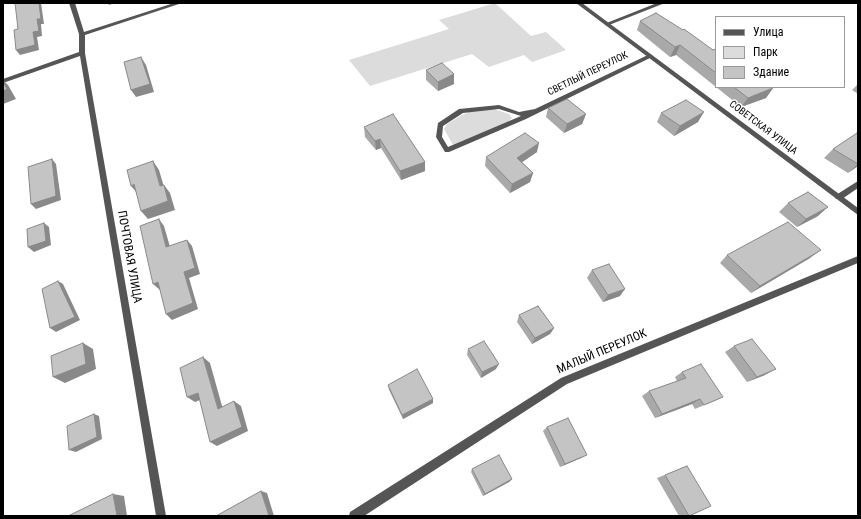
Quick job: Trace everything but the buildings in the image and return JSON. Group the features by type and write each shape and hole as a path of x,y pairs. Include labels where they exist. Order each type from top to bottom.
{"street":[{"name":"ПОЧТОВАЯ УЛИЦА","path":"72,3 82,34 82,53 161,516"},
{"path":"82,34 180,3"},
{"name":"СОВЕТСКАЯ УЛИЦА","path":"579,3 858,212"},
{"path":"608,24 662,3"},
{"path":"3,81 82,53"},
{"name":"СВЕТЛЫЙ ПЕРЕУЛОК","path":"535,111 519,114 499,107 461,111 440,125 439,137 447,150 535,111 650,56"},
{"path":"838,197 858,184"},
{"name":"МАЛЫЙ ПЕРЕУЛОК","path":"354,516 564,381 858,259"}],"green space":[{"path":"495,3 531,36 546,32 566,50 532,62 524,55 489,67 472,54 370,86 349,60 449,29 439,20"},
{"path":"494,109 509,114 512,118 508,122 453,145 444,129 447,124 474,110"}]}
